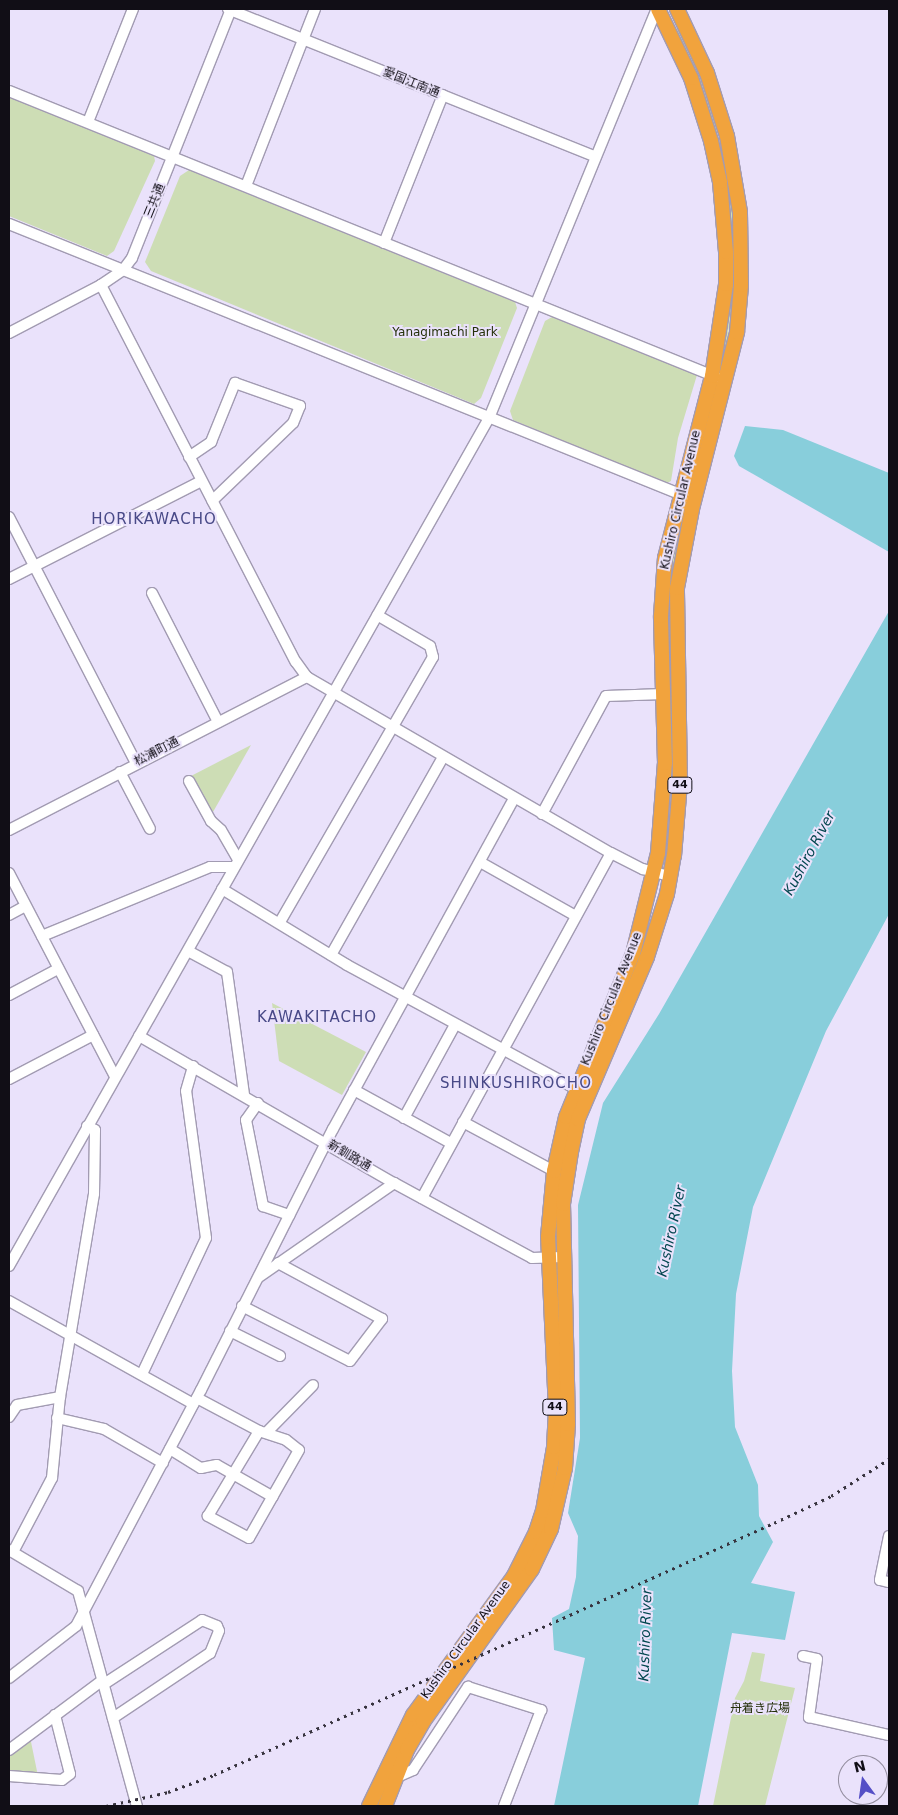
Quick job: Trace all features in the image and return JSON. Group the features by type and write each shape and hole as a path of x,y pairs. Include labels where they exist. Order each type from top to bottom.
{"highway":[{"name":"Kushiro Circular Avenue","path":"370,1806 394,1748 421,1701 500,1596 539,1525 554,1447 556,1257 554,1171 576,1089 633,954 655,873 663,820 666,763 662,588 665,558 712,376 726,284 720,182 691,78 657,9"},
{"name":"Kushiro Circular Avenue","path":"385,1806 395,1778 423,1722 532,1569 551,1529 565,1468 568,1424 556,1257 578,1119 647,957 670,876 680,783 677,588 694,500 727,380 737,332 741,285 740,212 736,178 727,136 706,73 677,9"}],"street":[{"path":"88,122 133,9"},
{"name":"愛国江南通","path":"230,9 302,40 594,156"},
{"name":"三共通","path":"9,333 101,285 122,270 132,258 230,9"},
{"path":"246,186 315,9"},
{"path":"9,1266 489,418 594,156 657,9"},
{"path":"9,91 712,376 727,380"},
{"path":"384,243 443,96"},
{"path":"9,224 122,270 142,275 694,500"},
{"path":"101,285 201,481 307,677 514,799 611,853 655,873 670,876"},
{"path":"189,457 211,442 235,383 300,406 294,423 212,501"},
{"path":"9,579 201,481"},
{"path":"9,517 136,763"},
{"path":"152,593 218,722"},
{"path":"280,922 433,657 432,650 377,615"},
{"name":"松浦町通","path":"9,830 136,763 307,677"},
{"path":"542,814 606,696 664,694"},
{"path":"331,955 443,757"},
{"path":"120,772 150,829"},
{"path":"188,780 211,821 221,830 236,863"},
{"path":"9,1678 76,1626 163,1463 326,1142 404,996 514,799"},
{"path":"422,1198 611,853"},
{"path":"480,862 576,916"},
{"path":"42,936 210,867 236,863"},
{"path":"9,873 115,1077"},
{"path":"222,889 280,922 331,955 576,1089"},
{"path":"9,915 25,906"},
{"path":"188,952 227,972 244,1095"},
{"path":"9,995 58,969"},
{"path":"404,1118 455,1024"},
{"path":"9,1079 93,1035"},
{"name":"新釧路通","path":"139,1036 326,1142 394,1183 532,1258 556,1257"},
{"path":"142,1374 206,1238 186,1091 193,1066"},
{"path":"354,1090 451,1143"},
{"path":"258,1103 246,1120 263,1206 289,1216"},
{"path":"463,1122 554,1171"},
{"path":"87,1126 95,1130 94,1194 60,1398 49,1489 11,1551 78,1590 85,1608 137,1806"},
{"path":"258,1277 394,1183"},
{"path":"242,1306 350,1361 382,1319 278,1263"},
{"path":"9,1301 142,1374 262,1432 286,1440 299,1450 250,1538 208,1516 233,1474 262,1432 313,1384"},
{"path":"230,1331 280,1356"},
{"path":"9,1417 17,1405 60,1398"},
{"path":"57,1418 104,1429 163,1463"},
{"path":"170,1449 201,1468 217,1465 273,1498"},
{"path":"889,1536 880,1580 889,1582"},
{"path":"9,1750 103,1682 202,1620 216,1626 219,1631 210,1653 113,1718"},
{"path":"803,1656 817,1659 808,1717 889,1735"},
{"path":"395,1778 412,1770 468,1686 541,1710 504,1806"},
{"path":"9,1776 62,1780 70,1774 55,1715"}],"green space":[{"path":"678,28 697,65 713,111 733,216 735,283 724,362 721,364 730,283 719,147 710,112 676,32"},
{"path":"9,97 154,156 155,161 114,251 107,256 9,216"},
{"name":"Yanagimachi Park","path":"189,170 515,302 517,308 481,398 474,404 151,271 145,262 180,176"},
{"name":"Yanagimachi Park","path":"552,317 697,375 678,438 671,481 665,484 513,420 510,411 545,321"},
{"path":"682,509 686,511 675,559 670,618 674,753 669,752 666,616 671,559"},
{"path":"251,745 213,812 209,811 191,776"},
{"path":"272,1003 366,1052 342,1095 279,1061"},
{"name":"舟着き広場","path":"752,1652 765,1654 760,1681 795,1688 765,1806 713,1806 735,1698 744,1681"},
{"path":"30,1737 38,1776 9,1773 9,1752"}],"water":[{"path":"745,426 783,430 889,473 889,552 739,466 734,456"},
{"name":"Kushiro River","path":"889,611 889,914 826,1031 753,1207 736,1294 732,1371 735,1427 758,1485 759,1516 773,1542 751,1583 795,1592 785,1640 732,1633 698,1806 554,1806 585,1658 554,1650 552,1618 569,1609 576,1577 578,1536 568,1513 580,1438 578,1205 603,1103 659,1014"}],"railway":[{"path":"106,1806 168,1792 214,1775 774,1523 831,1496 889,1459"}],"district":[{"name":"HORIKAWACHO","path":"154,520"},
{"name":"KAWAKITACHO","path":"317,1018"},
{"name":"SHINKUSHIROCHO","path":"516,1084"}]}
